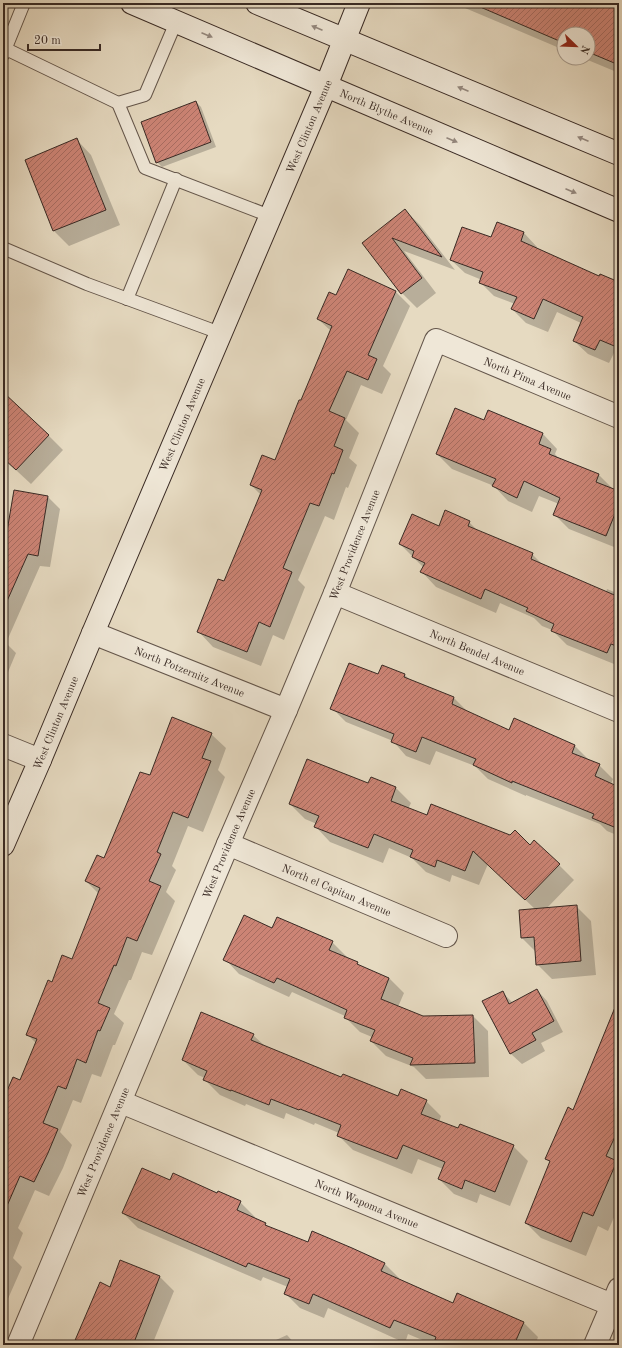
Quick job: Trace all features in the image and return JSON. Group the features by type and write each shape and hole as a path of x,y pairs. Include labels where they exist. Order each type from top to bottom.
{"street":[{"name":"North Blythe Avenue","path":"132,3 619,211"},
{"path":"257,3 619,154"},
{"name":"West Clinton Avenue","path":"3,845 326,86 359,3"},
{"name":"North Pima Avenue","path":"436,340 619,417"},
{"name":"West Providence Avenue","path":"18,1345 335,593 436,340"},
{"name":"North Bendel Avenue","path":"335,593 619,711"},
{"name":"North Potzernitz Avenue","path":"93,633 286,710"},
{"path":"3,745 40,760"},
{"name":"North el Capitan Avenue","path":"228,844 446,936"},
{"name":"North Wapoma Avenue","path":"120,1102 616,1297"},
{"path":"595,1345 616,1297"}],"lane":[{"path":"24,3 4,52 118,103 145,95 176,22"},
{"path":"118,103 145,168 270,216"},
{"path":"128,299 176,179"},
{"path":"3,248 87,284 220,334"}],"building":[{"path":"471,3 619,3 619,65 596,55 596,26 556,26 556,40"},
{"path":"196,101 211,142 156,163 141,122"},
{"path":"77,138 106,210 53,231 25,160"},
{"path":"405,209 442,257 392,238 422,278 401,294 362,243"},
{"path":"497,222 524,232 521,241 599,276 600,274 619,282 619,348 600,340 595,350 573,341 583,317 543,299 534,319 511,309 517,297 479,283 483,272 450,260 462,227 491,237"},
{"path":"348,269 396,291 368,355 377,359 368,380 347,371 329,411 345,418 334,446 343,450 319,506 310,503 283,568 292,572 270,627 259,622 247,652 197,632 218,579 224,581 262,490 250,485 262,455 275,460 299,400 301,400 332,326 317,319 329,292 336,295"},
{"path":"3,392 49,435 16,470 3,458"},
{"path":"455,408 484,420 488,410 543,433 539,444 551,449 549,454 599,474 596,482 619,491 619,504 606,536 553,515 560,498 524,481 517,498 492,486 496,479 436,454"},
{"path":"14,490 48,496 38,556 28,554 3,610 3,555"},
{"path":"445,510 470,521 468,526 533,553 531,559 619,597 619,647 611,644 607,653 551,631 554,624 526,611 528,608 485,589 481,599 420,572 425,563 412,557 414,551 399,544 412,514 439,526"},
{"path":"349,663 378,674 382,665 405,674 404,677 454,697 452,704 509,730 514,718 575,745 572,753 600,764 595,776 619,787 619,829 592,818 594,814 512,781 512,783 473,765 476,759 422,737 416,752 391,742 394,734 330,709"},
{"path":"172,717 212,733 202,758 211,761 188,818 173,812 157,852 161,854 149,881 161,886 137,941 127,937 116,966 114,965 98,1003 110,1008 100,1031 98,1030 86,1063 77,1059 66,1089 58,1086 43,1123 58,1129 48,1153 34,1182 20,1176 3,1215 3,1100 13,1077 20,1080 37,1039 26,1035 48,980 52,982 62,955 72,959 100,888 85,881 97,855 104,858 140,772 150,775"},
{"path":"307,759 368,783 371,777 396,787 391,801 427,815 431,804 510,835 515,830 530,845 534,840 560,864 525,900 473,851 465,871 437,860 435,867 410,857 413,850 374,834 368,848 314,827 319,816 289,804"},
{"path":"577,905 581,961 536,965 534,937 521,938 519,910"},
{"path":"244,915 272,928 277,917 333,941 329,950 358,962 357,964 389,978 381,999 423,1016 473,1015 475,1063 410,1065 413,1058 370,1041 375,1030 344,1018 347,1010 277,978 274,983 223,960"},
{"path":"537,989 554,1021 532,1033 536,1040 510,1054 482,1001 503,991 509,1004"},
{"path":"618,1000 619,1128 606,1156 617,1161 593,1216 583,1212 571,1242 525,1223 550,1161 545,1159 568,1107 573,1110"},
{"path":"201,1012 254,1034 251,1040 341,1077 343,1074 398,1096 401,1089 427,1100 421,1114 458,1128 460,1124 514,1145 495,1192 465,1180 462,1189 438,1179 445,1162 403,1145 397,1159 337,1136 341,1125 271,1099 269,1105 203,1080 207,1071 182,1060"},
{"path":"142,1168 170,1180 173,1173 217,1193 218,1191 241,1201 237,1210 266,1223 265,1225 308,1242 312,1231 352,1248 385,1263 381,1271 453,1303 457,1293 524,1322 514,1345 433,1345 436,1337 394,1320 390,1328 313,1294 309,1304 284,1294 290,1279 248,1263 246,1267 122,1213"},
{"path":"120,1260 160,1276 133,1345 73,1345 100,1282 110,1287"}]}
